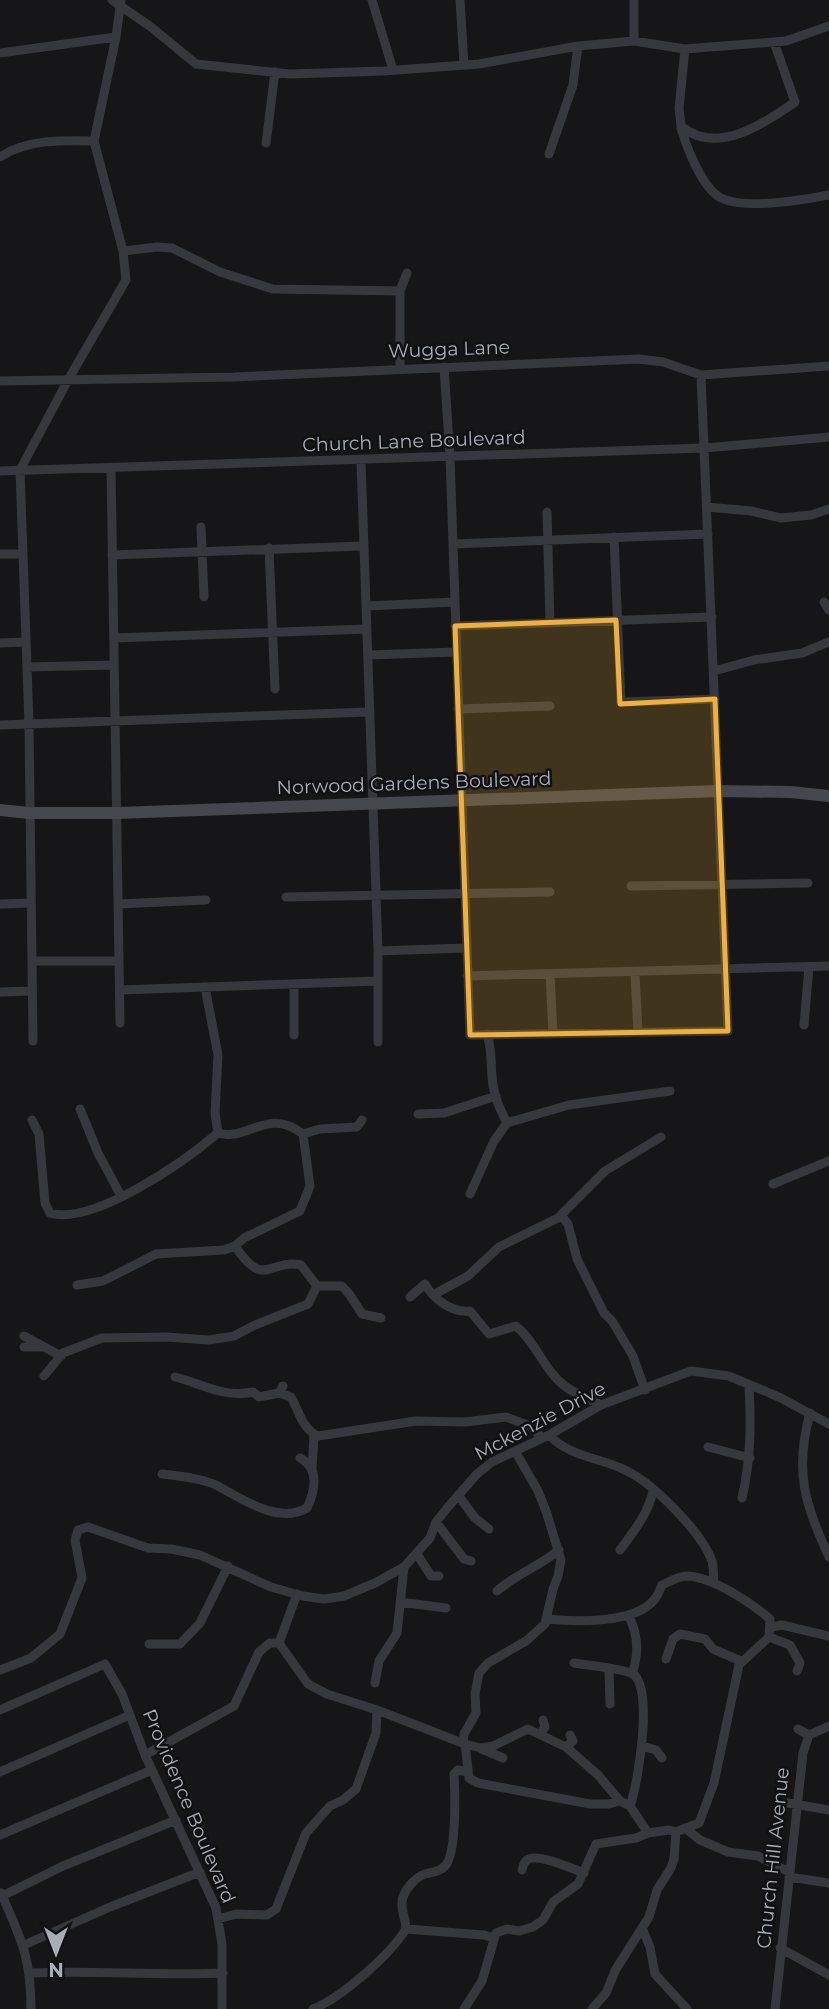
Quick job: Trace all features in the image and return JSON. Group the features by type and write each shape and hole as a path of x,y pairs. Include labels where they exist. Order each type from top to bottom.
{"street":[{"path":"372,0 393,70"},
{"path":"460,0 464,65"},
{"path":"634,0 634,41"},
{"path":"33,1041 29,724 20,470 126,280 123,251 94,141 116,37 117,1"},
{"path":"117,1 196,64 290,74 464,65 578,46 634,41 685,49 786,41 829,26"},
{"path":"0,53 116,37"},
{"path":"681,126 692,135 731,136 761,126 794,102 774,42"},
{"path":"549,154 573,85 578,46"},
{"path":"685,49 679,108 681,126 687,147 710,189 722,198 742,202 789,203 829,195"},
{"path":"266,143 275,72"},
{"path":"0,157 23,147 53,140 94,141"},
{"path":"123,251 172,248 220,272 273,289 400,291"},
{"path":"400,369 400,291 407,274"},
{"name":"Wugga Lane","path":"0,381 234,377 639,359 663,362 701,375 829,366"},
{"path":"444,366 450,457 470,1035 728,1031 701,375"},
{"name":"Church Lane Boulevard","path":"0,471 705,448 829,437"},
{"path":"361,461 376,895 378,1042"},
{"path":"111,468 120,1024"},
{"path":"707,507 751,511 781,518 811,515 829,509"},
{"path":"547,512 550,623"},
{"path":"201,527 204,597"},
{"path":"453,544 708,534"},
{"path":"614,537 621,702 715,699"},
{"path":"112,555 362,546"},
{"path":"269,548 275,689"},
{"path":"0,555 23,554"},
{"path":"366,606 454,602"},
{"path":"455,626 712,617"},
{"path":"114,638 367,628"},
{"path":"0,643 26,642"},
{"path":"714,671 754,660 802,653 829,642"},
{"path":"368,655 456,652"},
{"path":"27,667 114,665"},
{"path":"458,709 550,706"},
{"path":"0,725 370,712"},
{"name":"Norwood Gardens Boulevard","path":"0,810 29,813 117,813 717,791 791,792 829,796"},
{"path":"631,886 808,883"},
{"path":"286,897 550,892"},
{"path":"118,904 206,900"},
{"path":"0,904 31,903"},
{"path":"377,951 466,948"},
{"path":"32,961 119,961"},
{"path":"467,976 829,965"},
{"path":"804,1025 809,967"},
{"path":"635,972 638,1032"},
{"path":"550,974 553,1034"},
{"path":"120,990 378,981"},
{"path":"294,984 294,1035"},
{"path":"205,987 218,1055 215,1113 218,1133"},
{"path":"0,992 32,991"},
{"path":"487,1034 492,1049 493,1084 507,1123"},
{"path":"470,1194 494,1142 507,1123 569,1104 670,1091"},
{"path":"418,1114 444,1113 496,1096"},
{"path":"79,1109 121,1196"},
{"path":"33,1120 39,1133 45,1203 50,1213 59,1216 100,1207 189,1158 218,1133 231,1133 273,1122 291,1125 303,1134 310,1186 300,1211 224,1250 156,1254 103,1280 77,1285"},
{"path":"303,1134 320,1129 357,1128 362,1120"},
{"path":"433,1295 468,1276 499,1247 561,1215 605,1171 661,1137"},
{"path":"773,1184 829,1161"},
{"path":"561,1215 568,1224 577,1259 604,1313 612,1321 633,1356 645,1390"},
{"path":"234,1246 243,1259 259,1270 266,1271 291,1264 301,1265 317,1286"},
{"path":"410,1297 425,1284 433,1295 459,1312 470,1311 489,1334 516,1326 527,1335 564,1386 601,1405"},
{"path":"317,1286 342,1286 362,1314 381,1318"},
{"path":"44,1376 69,1350 102,1338 167,1337 209,1340 234,1336 308,1304 317,1286"},
{"path":"24,1336 61,1356"},
{"path":"24,1347 47,1347"},
{"name":"Mckenzie Drive","path":"0,1670 31,1658 60,1634 82,1578 75,1540 78,1530 88,1527 148,1548 190,1553 228,1566 271,1587 324,1599 344,1596 404,1567 430,1538 436,1522 458,1495 492,1462 601,1405 691,1371 729,1376 781,1398 829,1424"},
{"path":"175,1377 200,1386 219,1389 230,1395 253,1392 259,1397 281,1389 291,1397 300,1419 314,1435 323,1436 416,1421 466,1422 506,1416 530,1426 563,1448 628,1471 653,1491 695,1531 712,1562 714,1583"},
{"path":"742,1498 752,1430 749,1385"},
{"path":"810,1413 801,1462 804,1498 829,1557"},
{"path":"162,1474 215,1485 250,1504 290,1513 300,1512 307,1508 314,1480 314,1435"},
{"path":"708,1447 750,1458"},
{"path":"515,1451 538,1491 561,1560 545,1624 526,1641 488,1662 479,1673 475,1694 476,1713 464,1734 467,1772 469,1778 478,1783 534,1796 590,1804 625,1803"},
{"path":"300,1458 306,1461 312,1470"},
{"path":"620,1550 643,1519 651,1503 653,1491"},
{"path":"458,1495 475,1518 489,1529"},
{"path":"436,1522 464,1559 471,1560"},
{"path":"496,1591 512,1577 559,1550"},
{"path":"417,1554 431,1576 439,1576"},
{"path":"149,1644 180,1644 200,1623 228,1566"},
{"path":"374,1683 379,1661 397,1633 404,1567"},
{"path":"547,1619 569,1622 635,1613 654,1600 662,1585 686,1576 714,1583 759,1610 770,1619 770,1632"},
{"path":"279,1643 297,1594"},
{"path":"400,1602 446,1608"},
{"path":"628,1615 635,1628 637,1661 632,1674"},
{"path":"464,2009 482,1981 496,1933 507,1929 519,1931 533,1927 543,1920 554,1902 578,1884 596,1844 636,1838 648,1833 680,1830 699,1823 714,1783 714,1756 730,1692 741,1661 770,1632 782,1625 829,1636"},
{"path":"770,1632 790,1645 800,1663 797,1671"},
{"path":"666,1659 673,1639 680,1634 705,1639 713,1648 741,1661"},
{"path":"145,1755 234,1706 259,1652 270,1643 279,1643"},
{"path":"279,1643 308,1684 503,1758"},
{"path":"574,1662 632,1674 640,1683 642,1746 636,1787 625,1803"},
{"name":"Providence Boulevard","path":"0,1710 105,1664 122,1694 145,1755 216,1908 222,1944 222,2009"},
{"path":"609,1670 610,1704"},
{"path":"218,1919 236,1914 267,1915 276,1909 306,1833 330,1806 356,1789 376,1733 377,1710"},
{"path":"0,1772 130,1715"},
{"path":"540,1734 545,1727 543,1720"},
{"path":"798,1730 809,1735 829,1726"},
{"path":"481,1748 528,1729 540,1734 566,1748 607,1784 648,1833"},
{"path":"566,1748 573,1741 570,1735"},
{"name":"Church Hill Avenue","path":"775,2009 789,1874 792,1803 809,1735"},
{"path":"642,1746 656,1750 662,1758"},
{"path":"0,1835 152,1770"},
{"path":"313,2009 330,2000 374,1964 395,1945 406,1929 401,1905 406,1891 417,1877 436,1872 446,1865 455,1820 454,1774 458,1770 467,1772"},
{"path":"792,1803 829,1810"},
{"path":"31,2009 30,1973 24,1945 1,1894 176,1820"},
{"path":"680,1830 728,1852 758,1856 789,1874 829,1884"},
{"path":"592,2009 606,1993 616,1969 649,1917 657,1889 671,1868 680,1830"},
{"path":"522,1870 525,1861 531,1857 584,1873"},
{"path":"24,1945 110,1907 200,1872"},
{"path":"642,1928 650,1947 655,1974 687,2009"},
{"path":"406,1929 493,1938"},
{"path":"780,1948 829,1975"},
{"path":"30,1973 223,1973"}],"highlighted area":[{"path":"616,620 620,704 715,699 728,1031 470,1035 455,626"}]}
